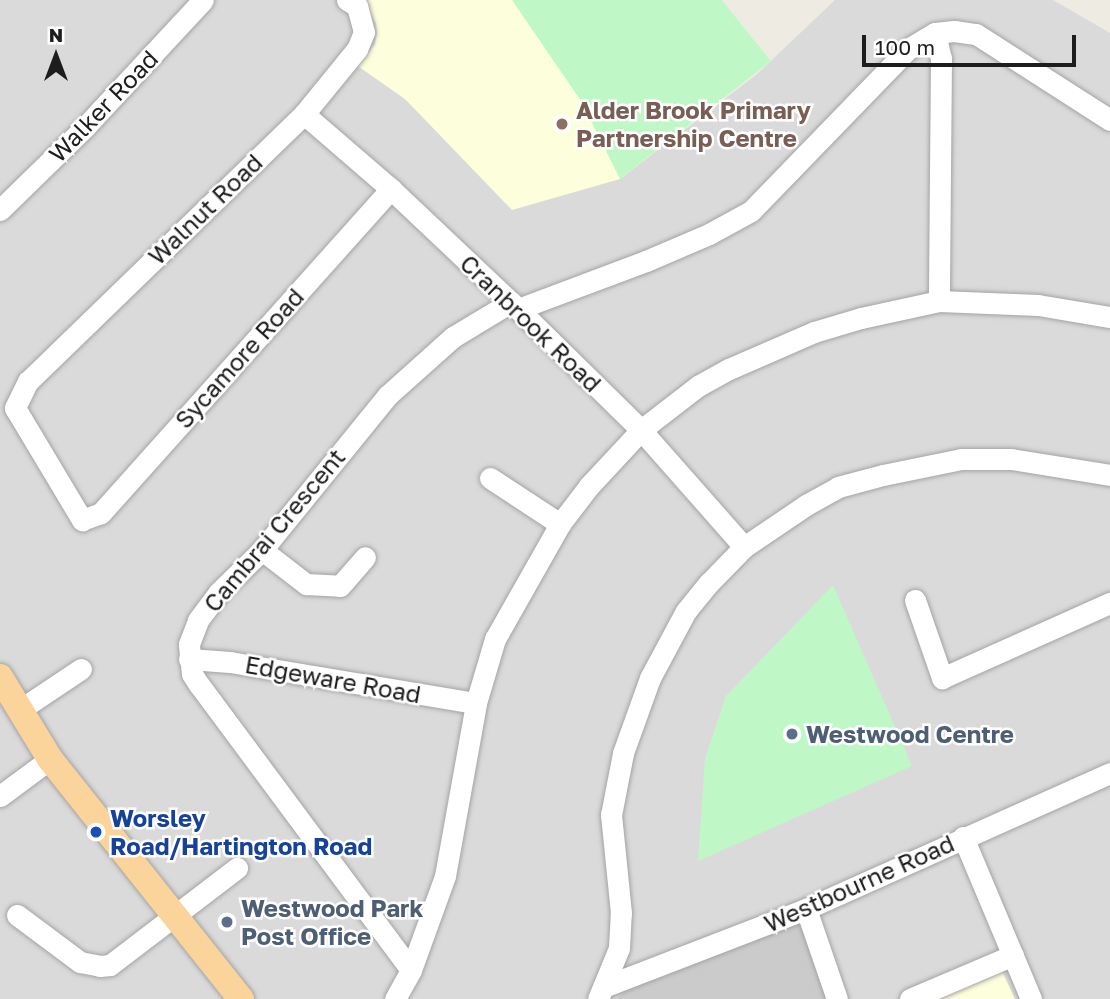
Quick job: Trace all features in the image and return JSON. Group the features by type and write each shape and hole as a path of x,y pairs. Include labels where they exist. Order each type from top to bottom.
{"main road":[{"path":"0,677 51,760 241,999"}],"street":[{"name":"Walker Road","path":"0,210 85,127 203,0"},
{"name":"Walnut Road","path":"82,520 15,408 28,381 304,114 357,49 364,32 357,6 347,0"},
{"path":"939,301 941,58 935,33 954,31 976,34 1110,120"},
{"name":"Cambrai Crescent","path":"189,659 189,644 198,620 218,593 262,550 387,396 453,337 514,305 646,261 733,223 751,211 908,49 935,33"},
{"name":"Cranbrook Road","path":"304,114 391,189 514,305 641,430 744,547"},
{"name":"Sycamore Road","path":"82,520 101,513 391,189"},
{"path":"395,999 411,970 448,864 476,703 495,639 516,596 560,524 589,486 641,430 698,386 790,342 861,318 939,301 1038,305 1110,317"},
{"path":"602,992 617,955 621,931 611,815 623,753 650,678 687,611 744,547 838,487 916,467 961,459 1011,459 1110,475"},
{"path":"489,478 560,524"},
{"path":"262,550 306,584 340,586 365,557"},
{"path":"915,600 942,678 1110,603"},
{"path":"189,659 192,674 199,685 411,970"},
{"name":"Edgeware Road","path":"189,659 230,662 476,703"},
{"path":"21,709 81,669"},
{"path":"0,796 51,760"},
{"name":"Westbourne Road","path":"602,992 806,909 1110,774"},
{"path":"963,837 1031,999"},
{"path":"17,915 80,962 100,966 120,958 237,868"},
{"path":"806,909 837,999"},
{"path":"910,999 1013,955"}],"shaded area":[{"path":"0,0 363,0 376,23 377,33 375,45 358,66 405,99 458,150 620,179 756,75 835,0 1053,0 1110,33 1110,999 0,999"},
{"name":"Alder Brook Primary Partnership Centre","path":"363,0 722,0 771,61 620,179 512,210 405,99 358,66 375,45 377,33 376,23"},
{"path":"802,914 833,999 617,999 632,980"},
{"path":"1002,971 1015,999 935,999"}],"green space":[{"path":"512,0 722,0 771,61 620,179 581,101"},
{"path":"833,585 912,766 698,861 705,759 726,696"}],"place":[{"name":"Alder Brook Primary Partnership Centre","path":"562,124"},
{"name":"Westwood Centre","path":"792,734"},
{"name":"Worsley Road/Hartington Road","path":"96,832"},
{"name":"Westwood Park Post Office","path":"227,922"}]}
